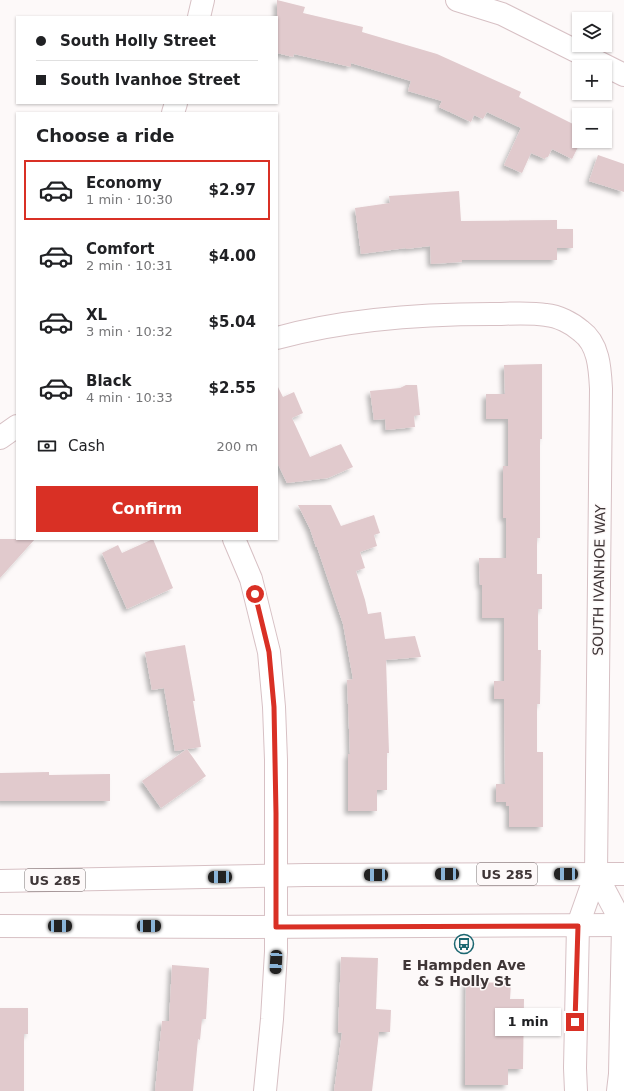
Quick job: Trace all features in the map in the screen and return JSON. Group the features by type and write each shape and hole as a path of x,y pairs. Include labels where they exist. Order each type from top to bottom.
{"main road":[{"path":"199,16 203,0"},
{"path":"457,0 502,14 624,75"},
{"name":"SOUTH IVANHOE WAY","path":"278,338 324,328 382,319 448,314 546,315 569,322 583,332 594,347 600,365 601,389 596,874"},
{"path":"0,438 16,427"},
{"path":"234,540 251,579 269,652 274,707 276,760 276,952 273,1013 265,1091"},
{"path":"576,1091 575,1068 578,926 596,874"},
{"path":"596,874 623,926 621,1042 618,1091"},
{"name":"US 285","path":"0,881 276,876 624,874"},
{"path":"0,926 623,926"}],"building":[{"path":"277,0 305,7 303,13 363,27 362,32 437,54 521,92 519,97 572,124 572,148 578,148 572,159 552,149 548,157 545,159 531,153 522,173 504,165 521,128 487,112 483,119 474,115 471,122 439,107 442,101 408,91 411,81 351,63 351,67 294,54 293,57 278,53"},
{"path":"598,155 624,164 624,192 589,181"},
{"path":"459,191 461,221 557,220 557,229 573,229 573,248 557,248 557,260 462,260 462,262 431,264 430,246 361,254 355,208 390,203 389,196"},
{"path":"542,364 540,538 537,538 537,574 542,574 542,609 538,609 538,650 541,650 540,704 537,704 537,752 543,752 543,827 509,827 509,806 506,806 506,802 496,802 496,784 505,784 504,699 494,699 494,681 504,681 504,618 482,618 482,585 480,585 479,558 506,558 506,518 503,518 503,466 508,466 508,419 486,419 486,394 505,394 504,365"},
{"path":"406,385 417,385 420,415 414,416 415,427 386,430 385,419 374,420 370,391 400,388"},
{"path":"278,387 283,397 294,392 303,413 292,418 310,457 341,444 353,467 328,478 287,483 278,464"},
{"path":"298,505 331,505 341,526 374,515 380,533 374,535 377,546 360,552 365,568 356,571 368,614 381,612 385,639 415,636 421,657 386,660 389,753 387,753 387,790 377,790 377,811 348,811 348,754 350,754 347,680 353,679 343,624 317,547"},
{"path":"0,539 34,540 0,578"},
{"path":"153,540 173,588 127,609 102,553 118,545 122,553"},
{"path":"185,645 195,701 193,701 201,747 175,751 164,688 152,690 145,652"},
{"path":"187,749 206,776 161,808 142,781"},
{"path":"49,772 49,775 110,774 110,801 0,801 0,773"},
{"path":"341,957 378,958 376,1009 391,1010 390,1032 379,1032 372,1091 334,1091 342,1033 338,1032"},
{"path":"172,965 209,968 206,1019 202,1019 200,1040 198,1039 193,1091 155,1091 162,1021 169,1021"},
{"path":"466,982 511,983 510,999 524,999 523,1069 508,1069 508,1085 465,1085"},
{"path":"0,1008 28,1008 28,1034 24,1034 24,1091 0,1091"}],"place":[{"name":"E Hampden Ave & S Holly St","path":"464,944"}],"route":[{"path":"255,594 269,652 274,707 276,760 276,927 578,926 575,1022"}]}
